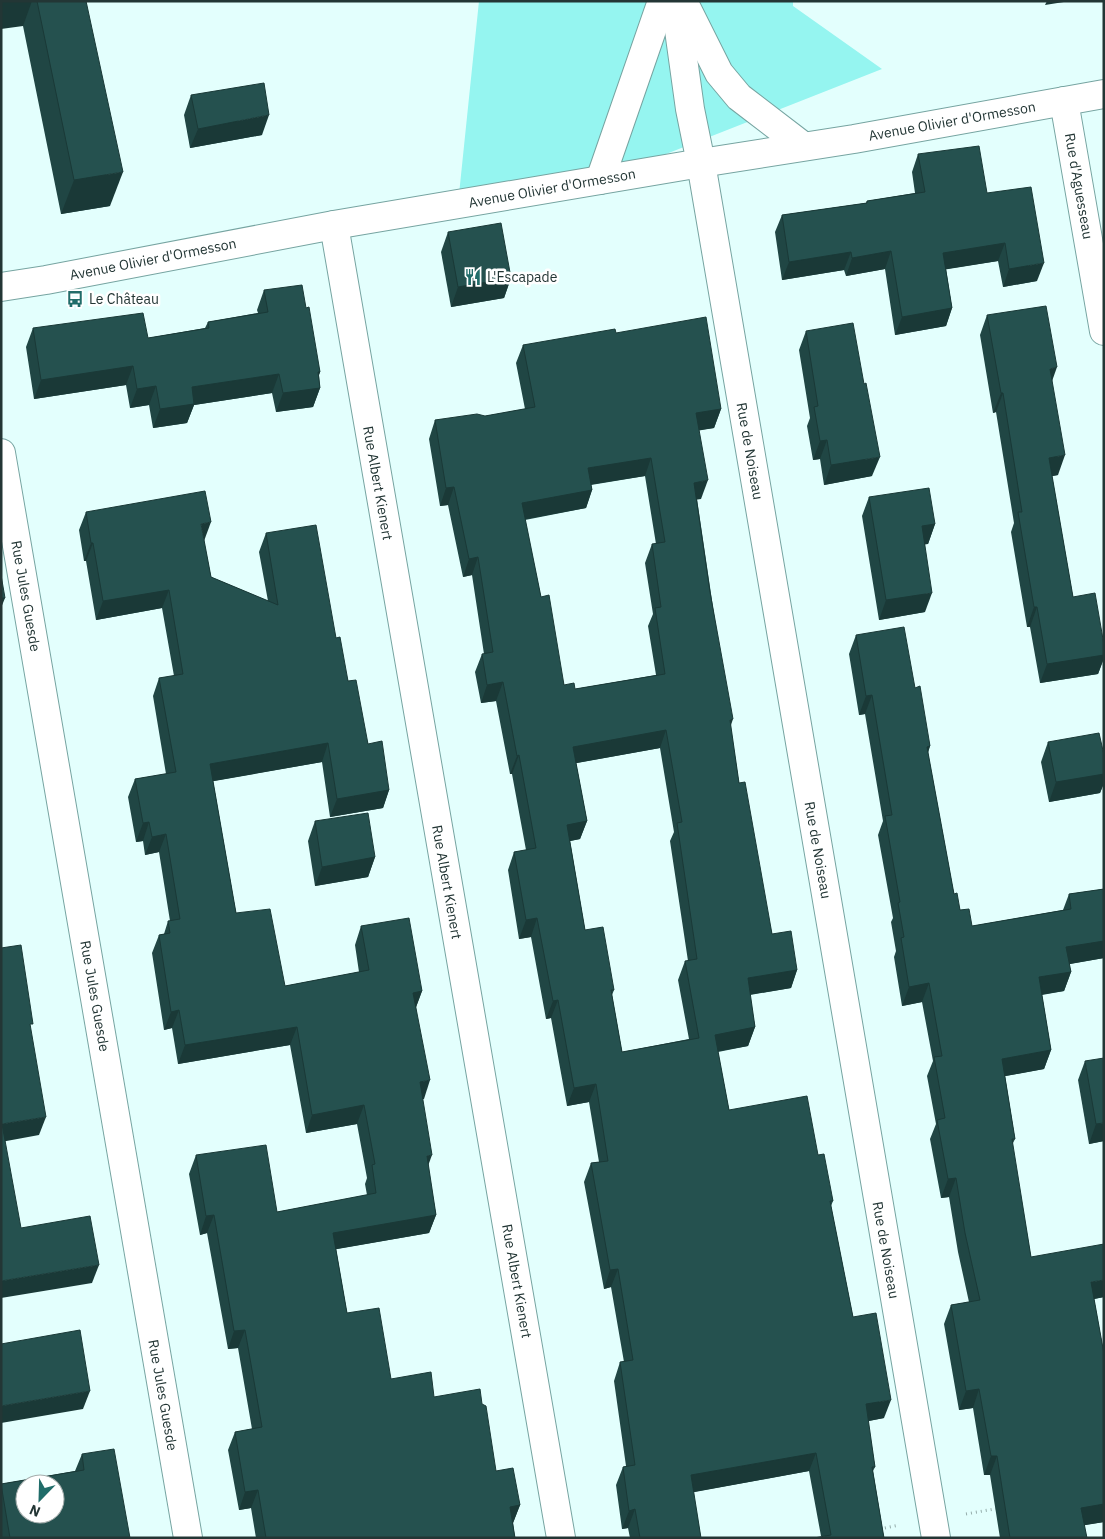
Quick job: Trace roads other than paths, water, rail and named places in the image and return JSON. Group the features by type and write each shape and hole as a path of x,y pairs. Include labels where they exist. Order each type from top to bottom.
{"street":[{"path":"600,180 662,1"},
{"name":"Rue de Noiseau","path":"674,1 690,109 701,163 936,1538"},
{"path":"683,1 719,73 739,97 803,146"},
{"name":"Avenue Olivier d'Ormesson","path":"1,286 46,280 334,225 854,139 1104,94"},
{"name":"Rue d'Aguesseau","path":"1064,101 1104,330"},
{"name":"Rue Albert Kienert","path":"334,225 561,1538"},
{"name":"Rue Jules Guesde","path":"1,453 188,1538"}],"place":[{"name":"L'Escapade","path":"473,277"},
{"name":"Le Château","path":"75,299"}]}
